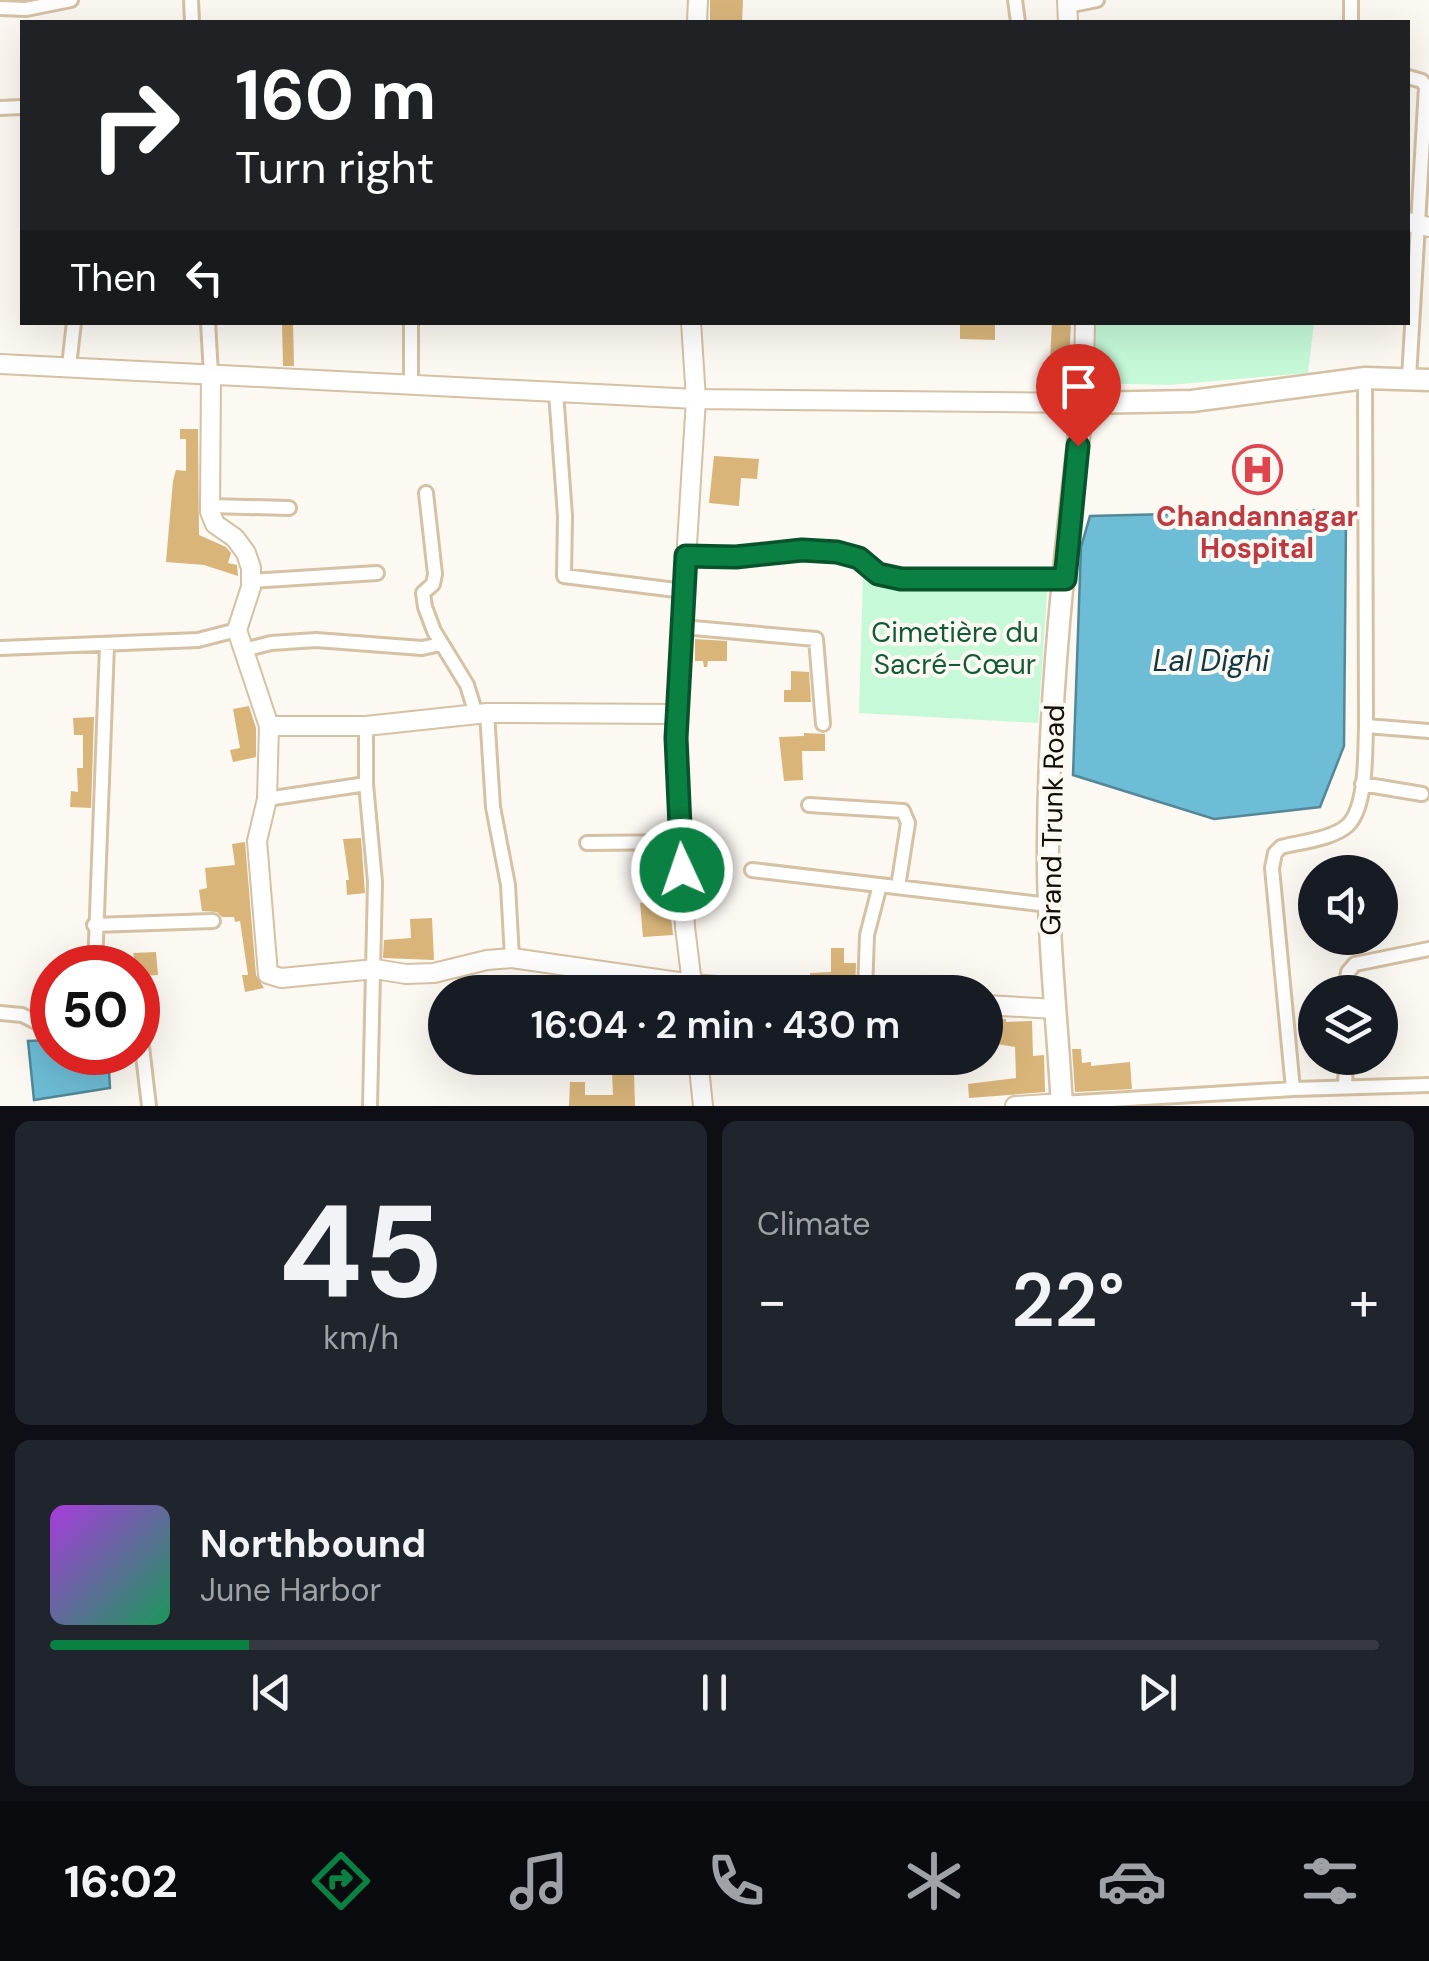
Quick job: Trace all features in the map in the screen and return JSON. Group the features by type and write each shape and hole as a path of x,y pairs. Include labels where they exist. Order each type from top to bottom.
{"main road":[{"path":"1084,403 1221,398 1364,378 1419,379"},
{"name":"Grand Trunk Road","path":"1062,1105 1049,906 1050,732 1084,403"}],"street":[{"path":"0,8 26,9 71,0"},
{"path":"1067,10 1097,0"},
{"path":"1419,379 1418,225 1426,87 1420,78"},
{"path":"69,366 74,325"},
{"path":"208,325 210,506 215,524 235,538 246,553 251,582 238,630 269,726 267,799 257,841 268,974 281,978 375,969 434,973 512,958 614,975"},
{"path":"410,325 411,384"},
{"path":"691,325 696,399 677,714 691,975"},
{"path":"0,364 696,399 1084,403 1085,325"},
{"path":"1293,1089 1272,868 1275,853 1281,848 1348,825 1356,812 1362,784 1366,726 1364,378"},
{"path":"556,392 565,516 561,570 564,576 684,591"},
{"path":"426,493 434,584 422,599 441,644 482,713 493,807 508,884 512,958"},
{"path":"210,506 288,508"},
{"path":"686,556 837,552 859,558 878,574 901,579 1065,579"},
{"path":"251,582 377,574"},
{"path":"682,628 816,639 823,724"},
{"path":"0,648 198,640 238,630"},
{"path":"244,650 292,641 422,648 441,644"},
{"path":"94,945 107,645"},
{"path":"269,726 366,726 482,713 677,714"},
{"path":"366,726 366,784 375,882 370,1106"},
{"path":"1366,726 1429,731"},
{"path":"267,799 366,784"},
{"path":"1362,784 1422,794"},
{"path":"809,805 902,811 908,822 898,887"},
{"path":"587,843 681,842"},
{"path":"752,870 1049,906"},
{"path":"866,975 867,935 880,884"},
{"path":"94,924 214,922"},
{"path":"1348,975 1355,964 1429,949"},
{"path":"1003,1006 1054,1009"},
{"path":"0,1013 30,1019"},
{"path":"145,1075 149,1106"},
{"path":"700,1075 703,1106"},
{"path":"1345,1075 1345,1087"},
{"path":"1015,1106 1266,1099 1293,1089 1429,1085"}],"green space":[{"path":"1096,325 1314,325 1308,373 1169,385 1091,383"},
{"name":"Cimetière du Sacré-Cœur","path":"863,576 1048,579 1038,723 859,713"}],"water":[{"name":"Lal Dighi","path":"1331,510 1346,520 1344,746 1320,807 1214,819 1073,775 1081,547 1090,516"},
{"path":"31,1075 109,1075 110,1088 34,1100"}],"building":[{"path":"710,0 743,0 742,20 710,20"},
{"path":"282,325 293,325 294,366 283,366"},
{"path":"960,325 995,325 995,340 960,339"},
{"path":"1052,325 1071,325 1068,381 1049,380"},
{"path":"180,429 198,429 199,535 226,547 231,553 228,563 237,565 238,576 204,565 166,562 173,481 176,470 186,471 186,439 180,439"},
{"path":"714,456 759,459 757,479 741,478 739,506 709,503"},
{"path":"695,639 727,641 727,661 708,661 704,667 703,661 695,661"},
{"path":"791,671 809,672 811,702 784,702 784,690 791,690"},
{"path":"249,706 256,728 256,757 233,762 230,750 240,748 233,709"},
{"path":"94,717 91,808 70,807 71,791 78,792 77,768 83,768 83,735 74,735 73,718"},
{"path":"825,734 825,751 802,751 803,780 784,781 779,737"},
{"path":"361,838 365,893 347,895 349,880 343,839"},
{"path":"245,842 256,975 264,988 245,992 242,975 248,975 240,921 202,911 199,890 207,888 205,868 235,865 232,844"},
{"path":"669,901 673,935 643,937 640,903"},
{"path":"432,918 434,960 383,958 384,940 411,938 410,919"},
{"path":"831,948 844,948 844,963 856,963 856,975 810,975 831,972"},
{"path":"1003,1019 1032,1021 1033,1056 1044,1055 1045,1092 969,1098 968,1084 1016,1078 1015,1047 1003,1045"},
{"path":"1072,1049 1081,1049 1082,1063 1091,1062 1091,1066 1130,1062 1132,1089 1075,1092"},
{"path":"612,1075 634,1075 635,1106 569,1106 570,1082 585,1082 585,1095 613,1095"}],"place":[{"name":"Chandannagar Hospital","path":"1257,469"}],"route":[{"path":"682,870 676,738 686,556 837,552 859,558 875,573 901,579 1065,579 1078,446"}]}
